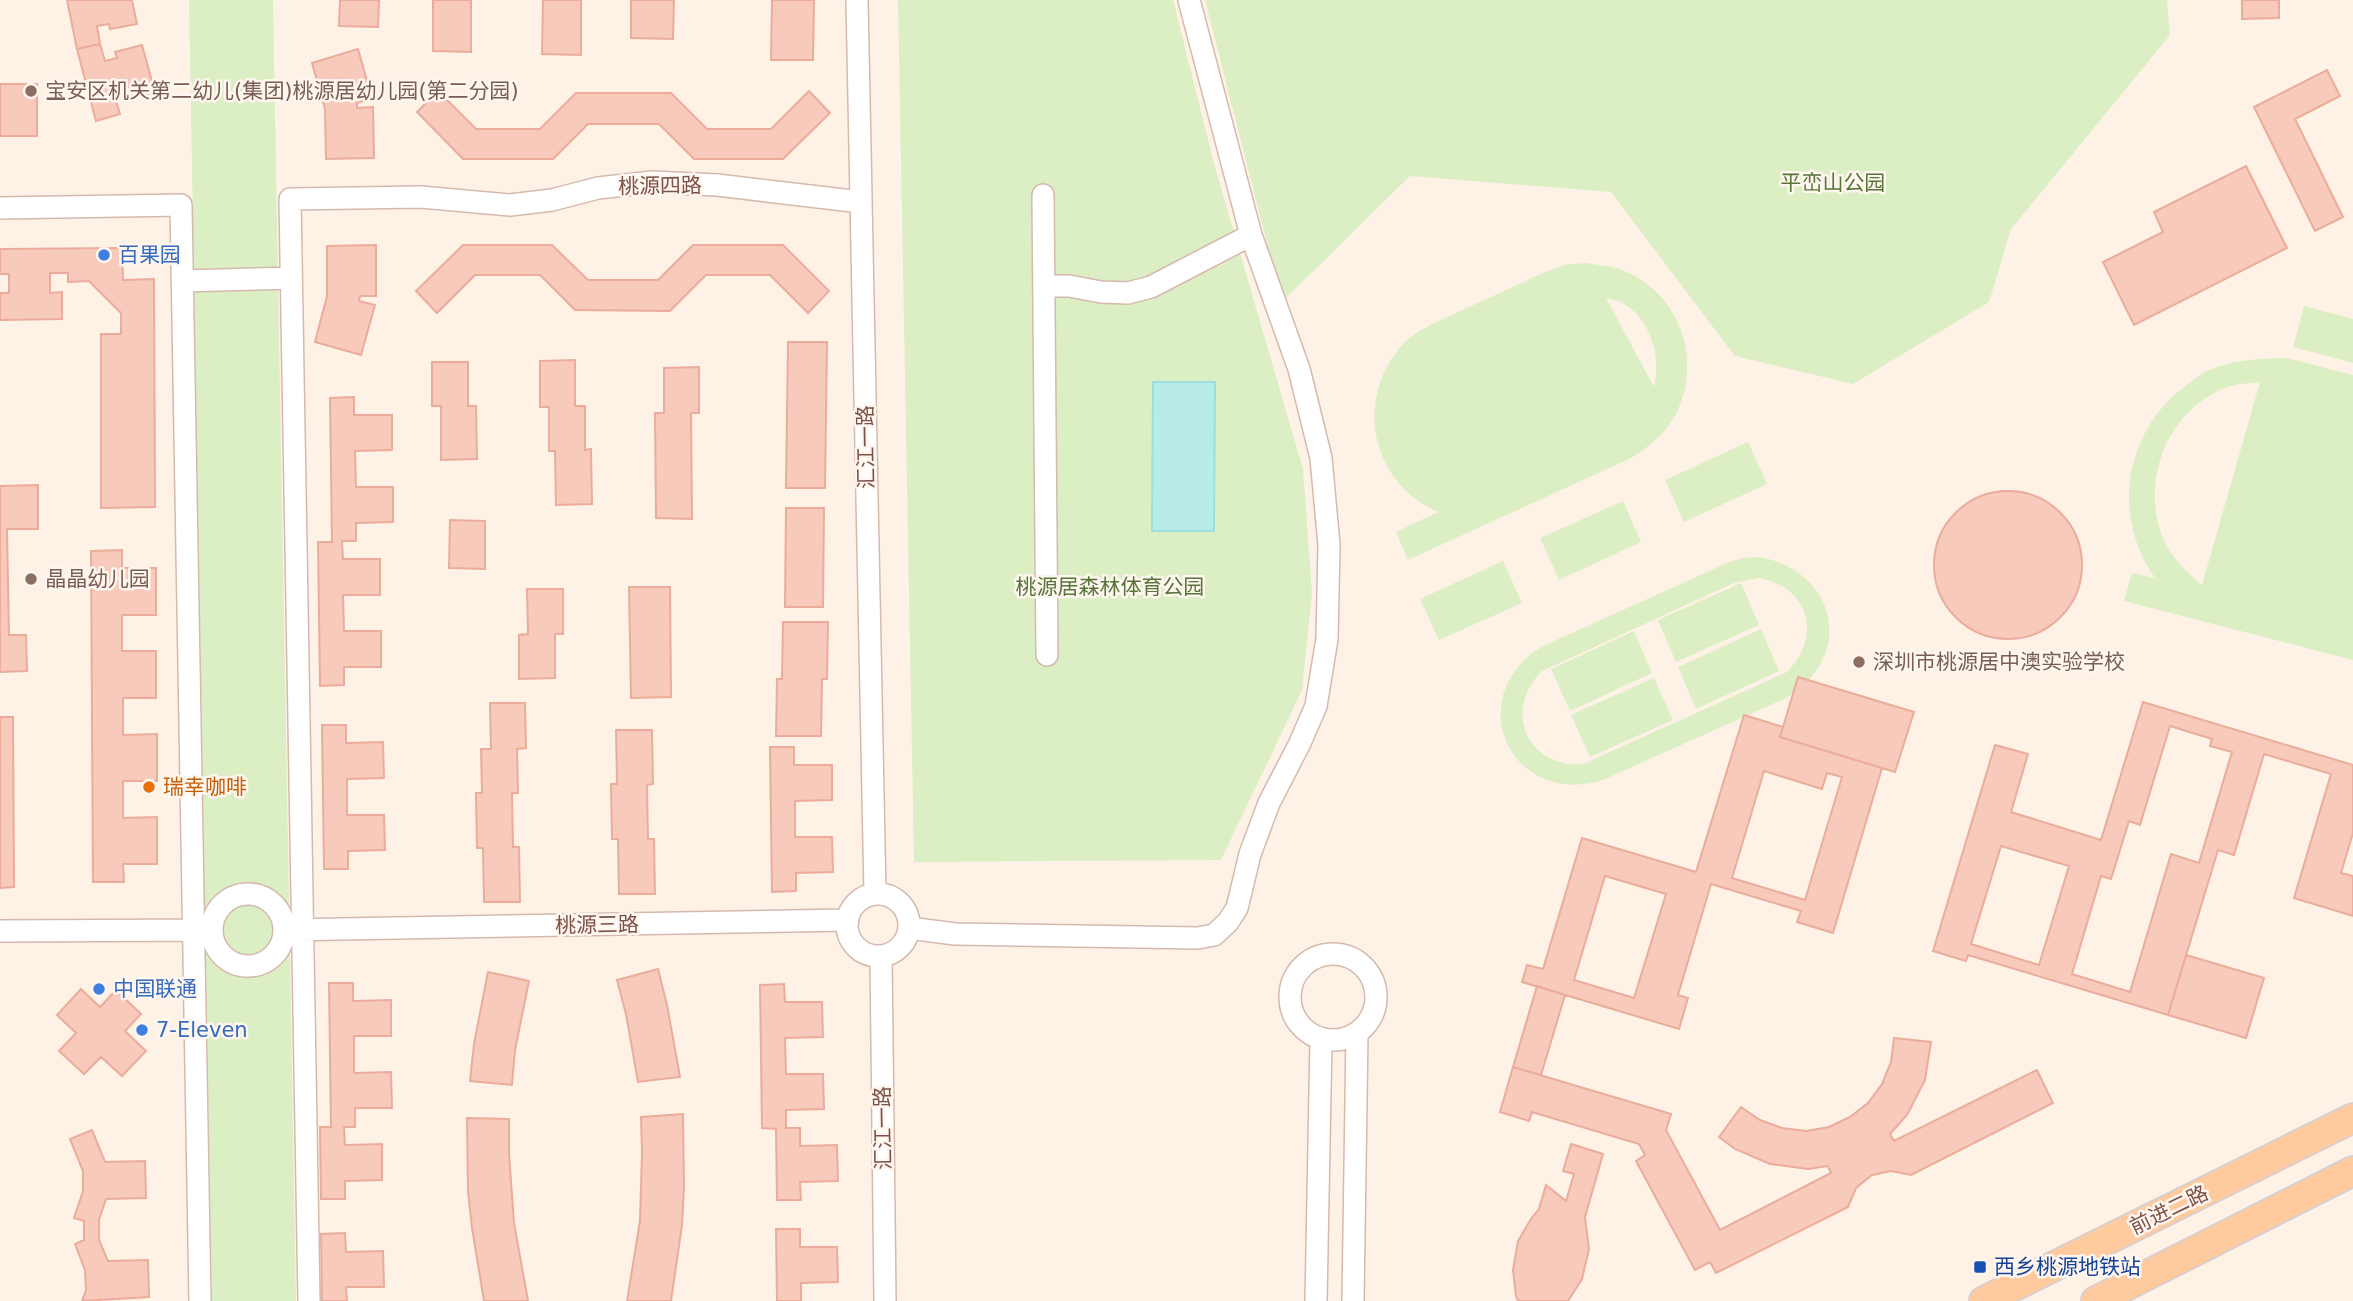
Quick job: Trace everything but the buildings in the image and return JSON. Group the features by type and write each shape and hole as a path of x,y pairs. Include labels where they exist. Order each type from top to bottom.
{"main road":[{"name":"前进二路","path":"1984,1301 2353,1118"},
{"path":"2096,1301 2353,1171"}],"street":[{"name":"汇江一路","path":"857,0 875,894"},
{"path":"909,928 955,934 1198,938 1214,935 1228,922 1237,908 1250,854 1269,803 1299,746 1316,706 1327,639 1329,545 1321,458 1299,369 1251,235 1189,0"},
{"name":"桃源四路","path":"291,278 290,199 421,197 510,205 530,204 598,188 652,182 717,185 861,202"},
{"path":"1043,195 1047,654"},
{"path":"0,208 181,205 203,930 200,1301"},
{"path":"1045,286 1128,293 1151,287 1251,235"},
{"path":"183,281 291,278 294,930 309,1301"},
{"path":"203,930 224,902 234,895 246,893 270,899 294,930"},
{"path":"875,894 884,894 900,903 906,910 909,928 897,950 881,956 856,946 850,938 848,920 857,902 865,896 875,894"},
{"name":"桃源三路","path":"294,930 848,920"},
{"path":"203,930 223,956 244,966 267,961 294,930"},
{"path":"0,931 203,930"},
{"path":"1334,953 1346,955 1357,960 1373,978 1376,1002 1373,1014 1357,1033 1346,1038 1321,1039 1301,1025 1294,1015 1291,990 1294,979 1310,960 1334,953"},
{"name":"汇江一路","path":"881,956 885,1301"},
{"path":"1353,1301 1357,1033"},
{"path":"1317,1301 1321,1039"}],"green space":[{"path":"189,0 273,0 296,1301 212,1301"},
{"name":"桃源居森林体育公园","path":"898,0 1173,0 1214,164 1303,469 1312,592 1302,690 1221,860 914,862"},
{"name":"平峦山公园","path":"1205,0 2167,0 2170,35 2011,229 1989,302 1853,384 1735,356 1611,192 1410,176 1286,298 1271,259"},
{"path":"1585,263 1622,270 1646,283 1662,297 1674,314 1686,353 1684,394 1676,414 1656,440 1629,459 1408,560 1396,532 1438,512 1416,500 1399,483 1386,463 1378,442 1374,418 1384,372 1398,350 1422,329 1564,265","holes":["1606,298 1620,302 1632,310 1648,332 1656,359 1654,387"]},
{"path":"2304,306 2353,319 2353,363 2293,347"},
{"path":"2287,358 2353,375 2353,660 2124,601 2132,573 2155,578 2141,554 2129,502 2137,451 2148,427 2164,405 2185,386 2213,368 2254,359","holes":["2260,382 2202,585 2177,560 2160,530 2155,509 2159,465 2177,426 2191,410 2228,387"]},
{"path":"1748,442 1767,484 1684,522 1665,480"},
{"path":"1623,501 1641,542 1559,580 1540,538"},
{"path":"1760,557 1786,566 1807,580 1821,597 1828,618 1829,639 1822,661 1808,681 1786,698 1603,780 1570,785 1542,778 1521,763 1507,742 1501,718 1504,692 1518,667 1543,646 1742,558","holes":["1759,578 1776,583 1800,602 1807,629 1805,644 1787,672 1583,764 1564,763 1547,757 1535,747 1526,734 1524,703 1530,687 1542,671 1734,583"]},
{"path":"1503,561 1522,603 1439,640 1420,599"},
{"path":"1741,583 1759,625 1676,662 1658,620"},
{"path":"1761,629 1779,671 1696,709 1678,667"},
{"path":"1634,631 1652,673 1570,711 1551,669"},
{"path":"1654,678 1673,720 1590,757 1571,715"}],"water":[{"path":"1153,382 1215,382 1214,531 1152,531"}],"place":[{"name":"宝安区机关第二幼儿(集团)桃源居幼儿园(第二分园)","path":"31,91"},
{"name":"百果园","path":"104,255"},
{"name":"晶晶幼儿园","path":"31,579"},
{"name":"深圳市桃源居中澳实验学校","path":"1859,662"},
{"name":"瑞幸咖啡","path":"149,787"},
{"name":"中国联通","path":"99,989"},
{"name":"7-Eleven","path":"142,1030"},
{"name":"西乡桃源地铁站","path":"1980,1267"}]}
